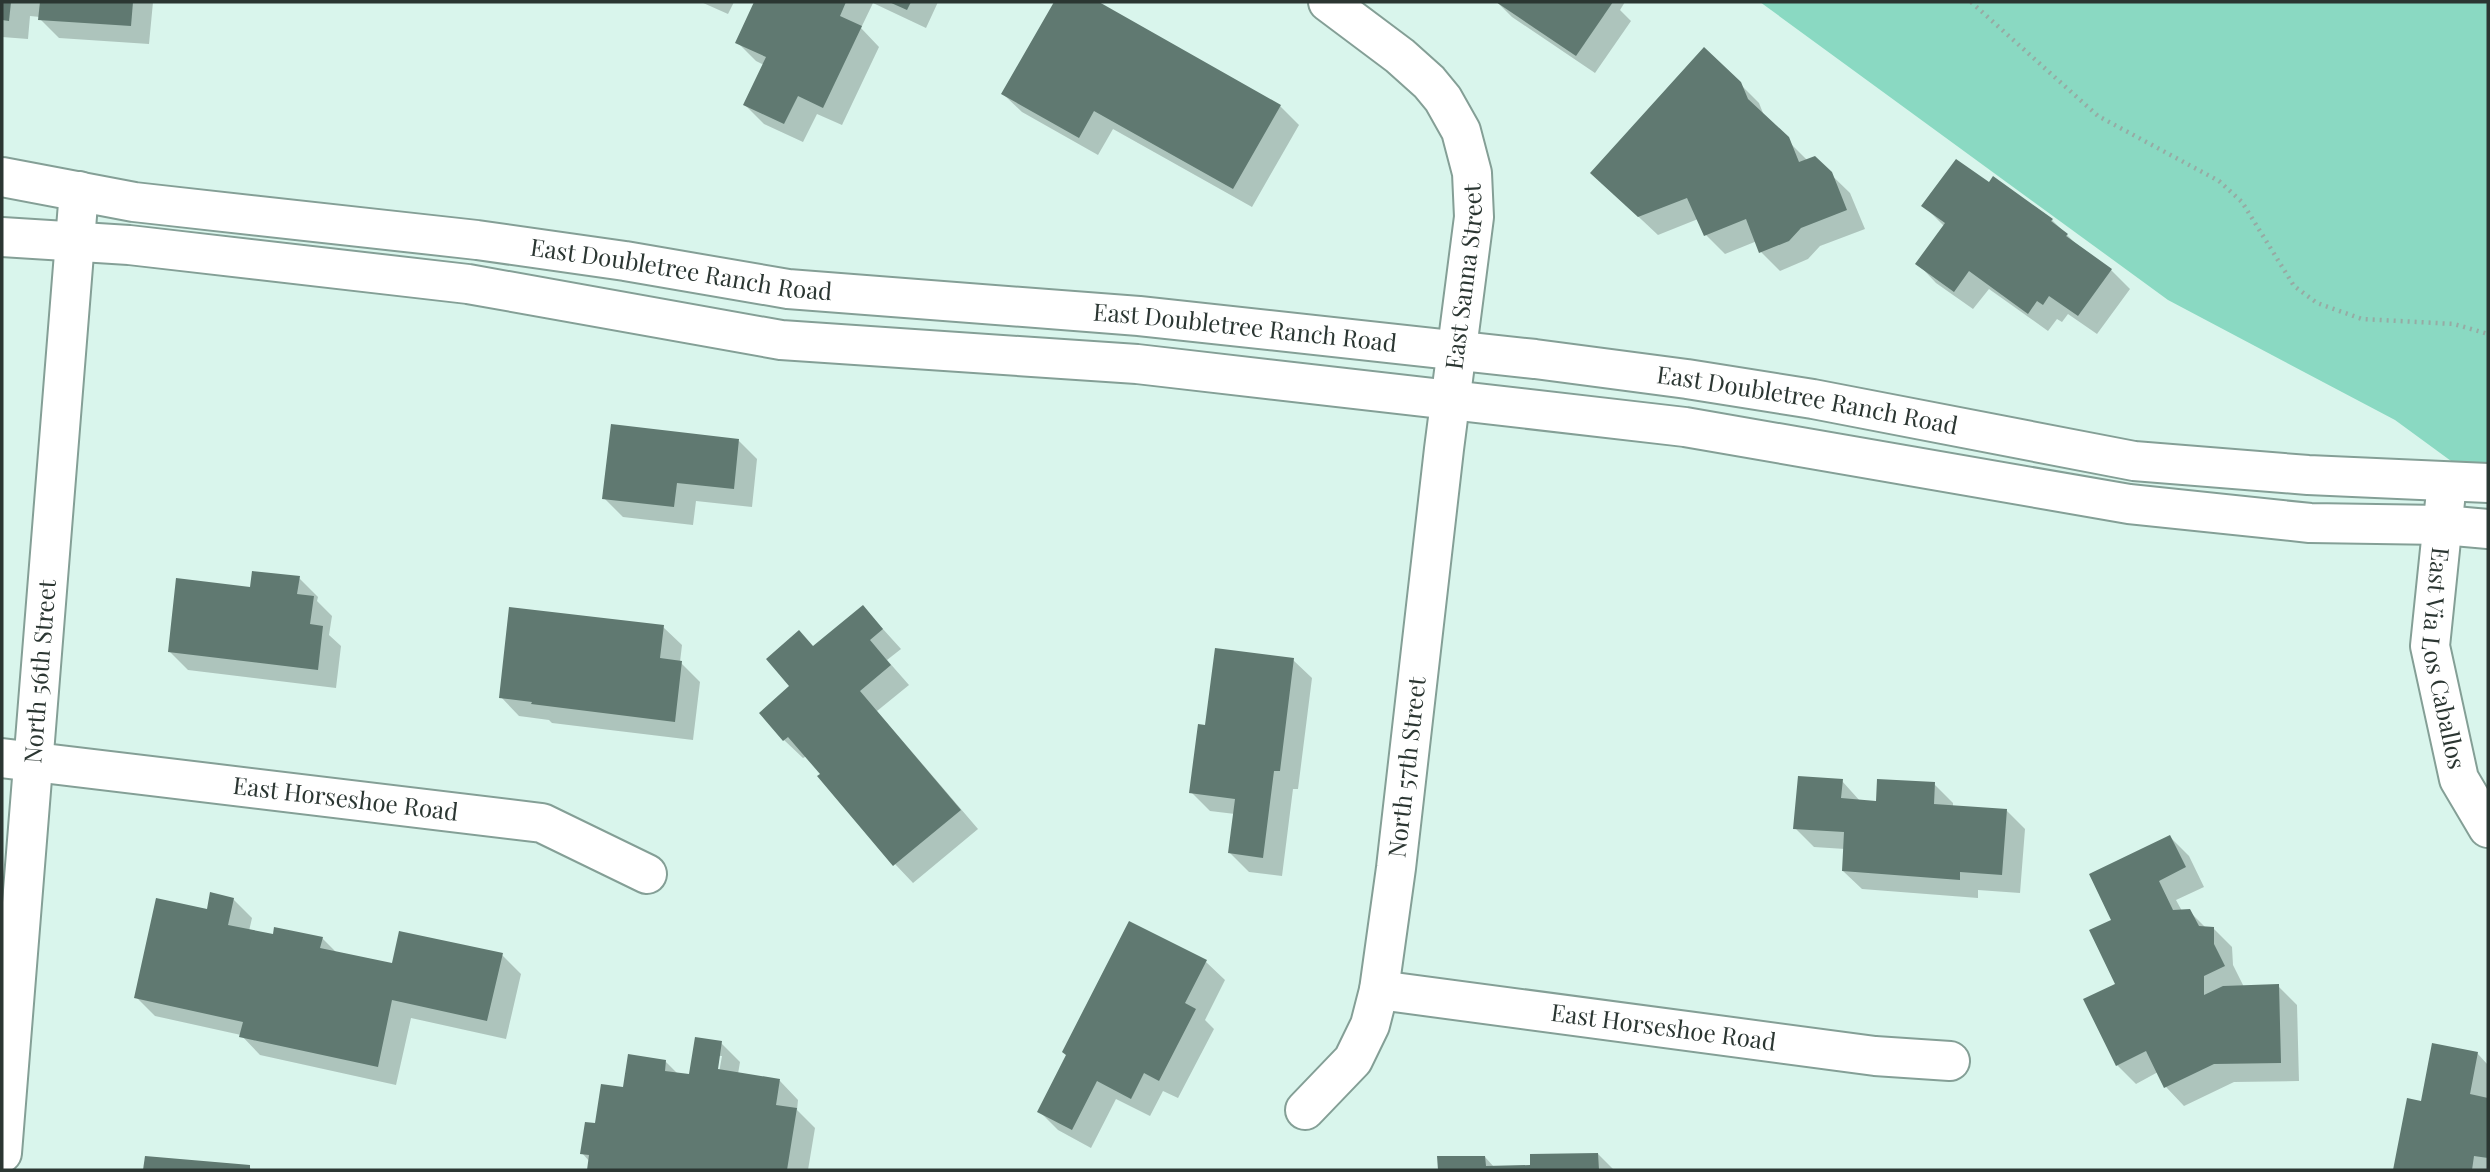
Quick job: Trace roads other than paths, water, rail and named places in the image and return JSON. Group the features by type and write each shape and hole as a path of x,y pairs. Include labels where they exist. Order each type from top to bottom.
{"main road":[{"name":"East Sanna Street","path":"1328,2 1400,56 1429,82 1461,131 1472,173 1474,217 1450,400"},
{"name":"East Doubletree Ranch Road","path":"2,177 134,202 517,246 625,261 788,289 1139,316 1687,379 1813,399 2134,461 2308,475 2488,483"},
{"name":"North 56th Street","path":"2,1153 18,760 79,191"},
{"name":"East Doubletree Ranch Road","path":"2,237 129,245 468,284 781,340 1137,364 1685,427 2129,505 2310,523 2443,525 2488,529"},
{"name":"North 57th Street","path":"1305,1110 1353,1060 1370,1025 1379,989 1450,400"},
{"path":"1850,455 1858,409"},
{"name":"East Via Los Caballos","path":"2447,482 2430,646 2459,779 2488,828"},
{"name":"East Horseshoe Road","path":"18,760 542,823 647,874"},
{"name":"East Horseshoe Road","path":"1379,989 1772,1044 1875,1056 1950,1061"}]}
